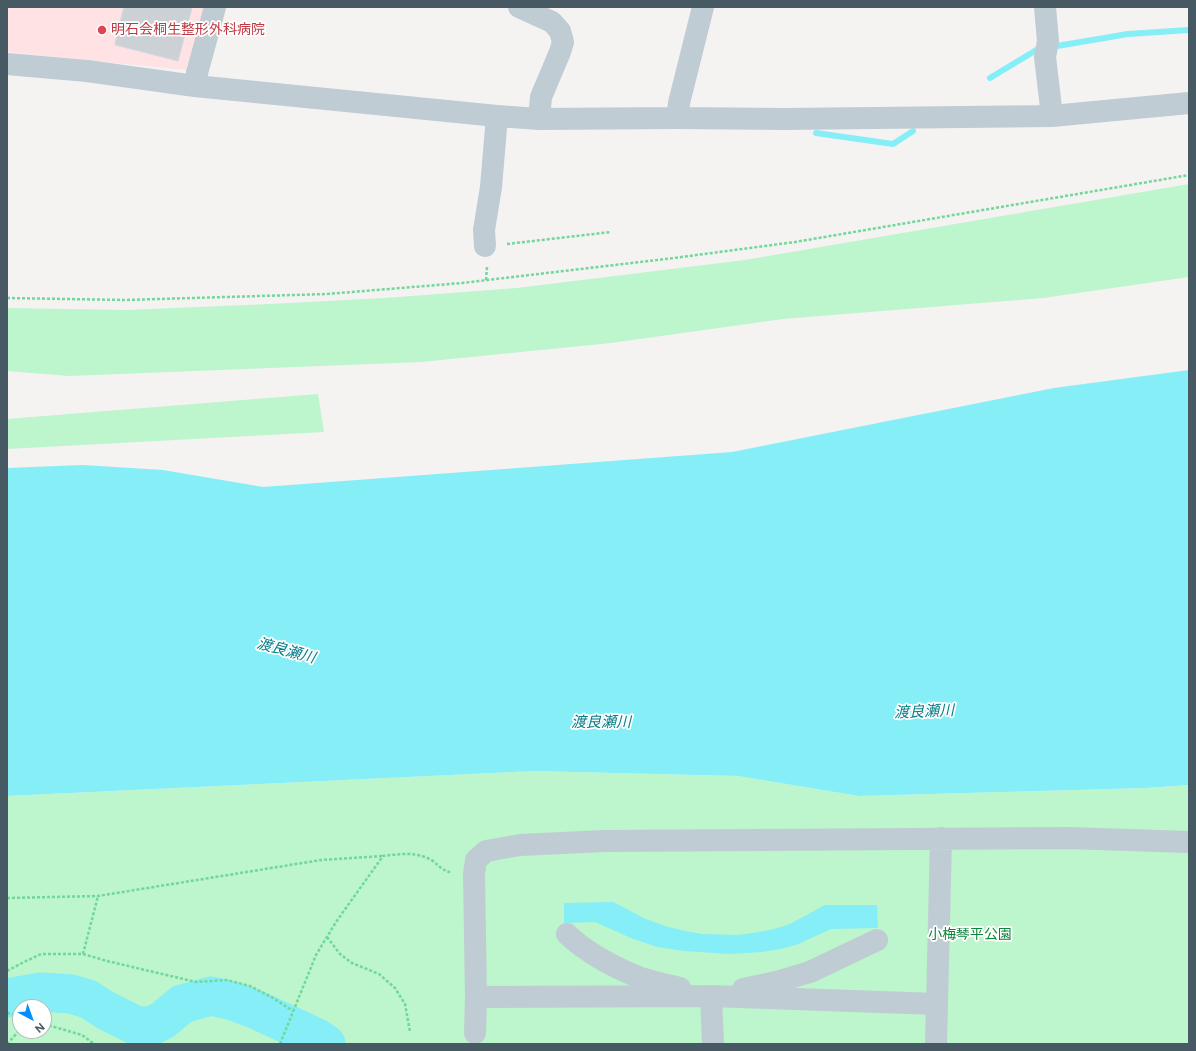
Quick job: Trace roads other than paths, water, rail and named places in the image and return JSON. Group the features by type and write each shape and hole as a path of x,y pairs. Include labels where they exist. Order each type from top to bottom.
{"street":[{"path":"195,86 197,73 215,7"},
{"path":"518,7 552,22 560,31 563,42 540,98 539,119"},
{"path":"677,118 679,103 703,7"},
{"path":"1045,7 1048,41 1045,57 1052,116"},
{"path":"7,64 87,71 195,86 539,119 785,119 1052,116 1189,103"},
{"path":"485,246 484,230 491,187 497,116"},
{"path":"936,1044 941,838"},
{"path":"475,1033 476,996 474,874 476,860 486,852 520,846 604,841 1068,838 1189,842"},
{"path":"566,934 577,944 621,969 642,978 711,996 776,982 810,972 877,940"},
{"path":"476,996 711,996 936,1004"},
{"path":"711,996 713,1044"}],"water":[{"name":"渡良瀬川","path":"1189,370 1189,785 1146,788 859,796 738,776 534,771 7,796 7,468 83,465 163,470 263,487 732,452 1054,388"},
{"path":"613,902 646,919 665,926 702,934 738,935 774,929 790,924 825,905 877,905 878,928 831,929 796,945 780,949 762,952 728,954 685,951 657,947 631,938 595,922 564,923 564,903"}],"waterway":[{"path":"1057,46 1128,34 1189,30"},
{"path":"990,78 1038,49"},
{"path":"816,133 893,144 913,131"},
{"path":"7,998 41,992 71,994 88,999 105,1010 137,1026 151,1026 163,1020 182,1004 211,996 233,1001 257,1010 317,1038 326,1044"}],"place":[{"name":"明石会桐生整形外科病院","path":"102,30"}],"park label":[{"name":"小梅琴平公園","path":"970,935"}]}
